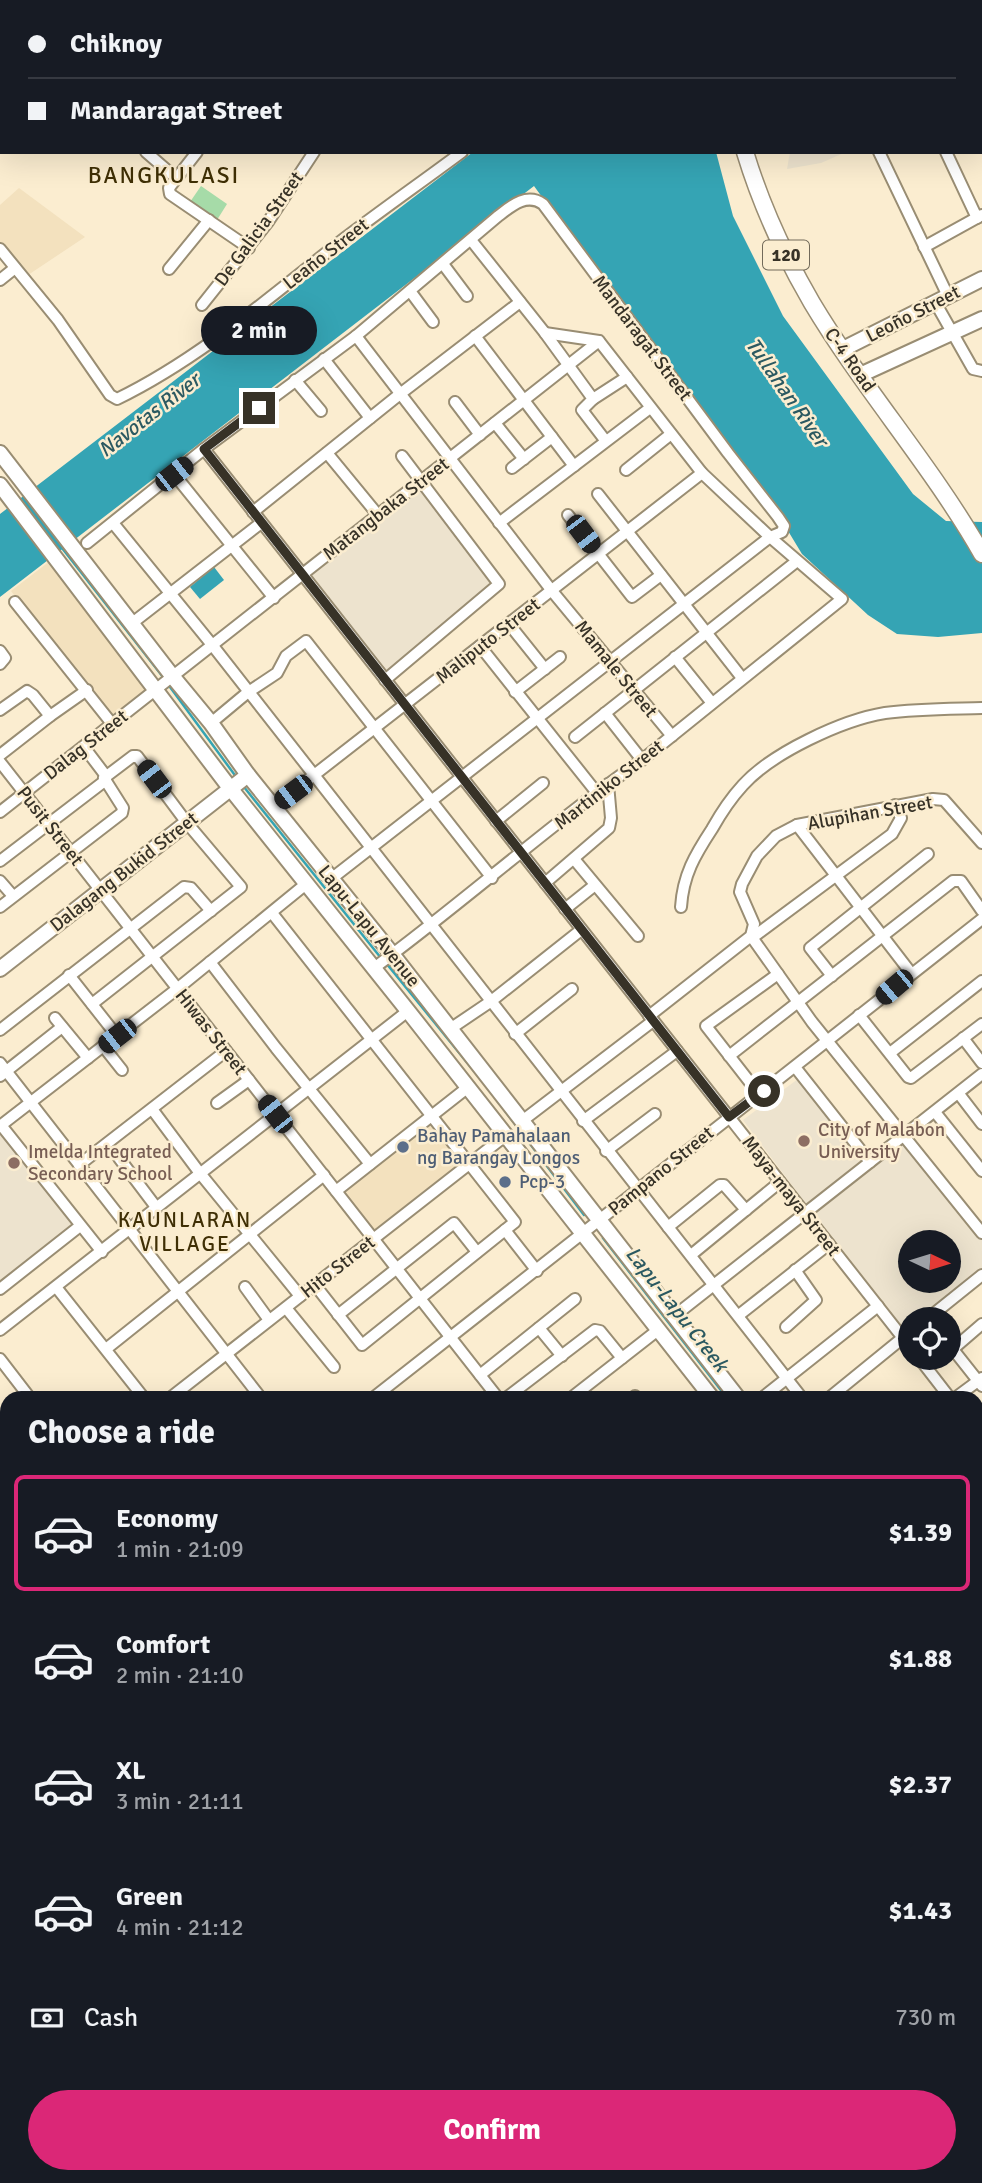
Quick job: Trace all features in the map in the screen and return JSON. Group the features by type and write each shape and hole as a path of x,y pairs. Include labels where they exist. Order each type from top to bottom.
{"highway":[{"name":"C-4 Road","path":"746,154 783,250 811,302 956,508 982,554"}],"main road":[{"name":"Leoño Street","path":"843,349 982,279"},
{"path":"860,375 982,319"},
{"name":"Lapu-Lapu Avenue","path":"0,453 211,723 247,775 331,879 383,961 408,1011 706,1391"},
{"name":"Lapu-Lapu Avenue","path":"3,489 230,789 306,884 450,1029 732,1391"},
{"name":"Dalagang Bukid Street","path":"0,969 247,775"},
{"path":"470,1091 490,1080"}],"street":[{"path":"148,154 176,178"},
{"path":"195,154 169,191 249,248"},
{"name":"De Galicia Street","path":"202,305 249,248 313,154"},
{"name":"Leaño Street","path":"15,268 58,320 113,398 117,399 180,362 260,307 345,238 459,154"},
{"path":"880,154 923,247 942,299 950,333 973,369 980,371"},
{"path":"923,247 980,217 947,154"},
{"name":"Mandaragat Street","path":"87,543 204,449 356,336 506,211 521,201 535,199 543,204 778,517 784,529 770,537"},
{"path":"169,269 209,220"},
{"path":"471,240 545,333 593,400"},
{"path":"0,249 15,268 0,280"},
{"path":"443,264 467,296"},
{"path":"410,291 433,322"},
{"path":"253,512 520,302"},
{"name":"Mandaragat Street","path":"545,333 599,341 702,473 842,599"},
{"name":"Mamale Street","path":"356,336 552,591 671,736"},
{"path":"475,336 574,466"},
{"name":"Matangbaka Street","path":"173,677 599,341"},
{"path":"324,359 370,418"},
{"path":"606,440 582,410 627,377"},
{"path":"295,380 321,411"},
{"path":"455,402 480,435"},
{"path":"499,523 650,408"},
{"path":"495,423 524,459"},
{"path":"626,470 671,434"},
{"path":"512,468 552,437"},
{"name":"Maya-maya Street","path":"204,449 581,930 898,1328"},
{"path":"327,453 378,515"},
{"path":"385,680 499,584 402,456"},
{"name":"Maliputo Street","path":"273,807 702,473"},
{"path":"174,474 274,598"},
{"path":"598,494 742,678"},
{"path":"568,515 633,597 661,575"},
{"path":"113,523 213,646 247,693 796,1391"},
{"path":"131,624 261,523"},
{"path":"331,879 770,537"},
{"path":"575,737 797,561"},
{"name":"Martiniko Street","path":"383,961 642,760 842,599"},
{"path":"15,602 113,725"},
{"path":"509,624 545,668"},
{"path":"211,723 247,693 277,673 286,656 306,641 492,878"},
{"path":"480,646 597,793"},
{"path":"0,651 5,658 0,664"},
{"path":"515,692 560,657"},
{"path":"675,657 712,703"},
{"name":"Dalag Street","path":"0,812 173,677"},
{"path":"0,755 87,690"},
{"path":"0,710 27,691 50,716"},
{"path":"681,907 682,886 697,852 728,803 744,783 776,757 849,724 884,714 982,708"},
{"path":"605,713 642,760"},
{"path":"0,907 123,811 106,778 84,747"},
{"path":"0,861 133,756 137,756 187,823 241,887 92,1004"},
{"name":"Pusit Street","path":"0,762 101,891"},
{"path":"496,821 543,783"},
{"path":"545,883 610,828 608,784"},
{"name":"Alupihan Street","path":"752,937 754,924 740,892 742,884 757,856 767,845 776,836 797,825 933,799 944,800 981,841"},
{"path":"522,1121 561,1093 752,937 757,937 892,834 901,818 895,805"},
{"path":"797,825 911,973"},
{"path":"832,976 810,948 928,854"},
{"path":"574,859 638,936"},
{"path":"729,1056 955,880 961,881 982,911"},
{"path":"0,881 13,896"},
{"path":"102,1252 1,1126 306,884"},
{"path":"565,909 595,885"},
{"path":"0,1030 184,887 191,888 211,911"},
{"name":"Hiwas Street","path":"101,891 451,1338"},
{"path":"272,913 515,1222 362,1345 315,1285"},
{"name":"Pampano Street","path":"382,1391 982,919"},
{"path":"450,1029 490,1002 581,930"},
{"path":"752,937 828,1041 981,1229"},
{"path":"211,962 275,1048 370,1164"},
{"path":"759,1094 706,1026 778,974"},
{"path":"69,975 117,1036"},
{"path":"890,1053 982,981"},
{"path":"515,1034 572,989"},
{"path":"0,1330 408,1011"},
{"path":"859,1016 911,1078 982,1024"},
{"path":"88,1058 58,1023 2,1070 79,1164 255,1391"},
{"path":"963,1038 982,1063"},
{"path":"103,1046 122,1070"},
{"path":"79,1164 226,1051"},
{"path":"583,1121 677,1051"},
{"path":"795,1067 870,1162"},
{"path":"673,1317 982,1074"},
{"path":"217,1103 249,1080"},
{"path":"336,1191 432,1116 470,1091"},
{"path":"958,1094 982,1124"},
{"path":"152,1109 248,1234 300,1296"},
{"path":"935,1112 982,1171"},
{"path":"606,1151 655,1114"},
{"name":"Hito Street","path":"179,1391 505,1136"},
{"path":"119,1158 156,1207"},
{"path":"106,1349 324,1175"},
{"path":"691,1255 780,1182"},
{"path":"668,1227 720,1185 724,1185 746,1210"},
{"path":"338,1315 454,1223 477,1252"},
{"path":"0,1289 80,1226"},
{"path":"505,1230 537,1271"},
{"path":"739,1315 829,1244"},
{"path":"786,1327 816,1300 795,1269"},
{"path":"943,1307 982,1275"},
{"path":"56,1286 139,1391"},
{"path":"245,1287 269,1320"},
{"path":"480,1376 575,1299"},
{"path":"771,1391 878,1306"},
{"path":"286,1308 334,1367"},
{"path":"961,1339 982,1324"},
{"path":"539,1328 562,1356"},
{"path":"515,1391 597,1330 622,1358"},
{"path":"579,1391 658,1330"},
{"path":"451,1338 492,1391"},
{"path":"838,1391 898,1346"},
{"path":"961,1358 981,1381 964,1391"},
{"path":"0,1359 25,1391"},
{"path":"929,1370 946,1391"}],"shaded area":[{"path":"790,154 841,154 821,163 787,169"},
{"path":"19,188 85,237 28,275 0,242 0,205"},
{"path":"423,485 499,581 387,670 309,574"},
{"path":"50,561 149,688 109,718 11,591"},
{"name":"City of Malabon University","path":"802,1076 865,1161 807,1205 743,1120"},
{"path":"431,1119 464,1161 375,1231 340,1189"},
{"name":"Imelda Integrated Secondary School","path":"0,1131 77,1223 0,1288"},
{"path":"907,1141 982,1238 982,1273 961,1289 961,1230 898,1230 898,1293 955,1293 937,1307 898,1307 898,1321 814,1213"}],"green space":[{"path":"201,186 227,204 217,220 190,202"}],"water":[{"path":"470,154 717,154 733,216 783,316 913,494 946,521 982,522 982,633 938,637 897,634 868,615 802,554 773,506 657,355 534,186 0,597 0,514"},
{"path":"214,567 224,580 200,599 190,587"}],"waterway":[{"path":"62,548 163,677"},
{"path":"170,687 237,778"},
{"path":"244,787 381,958"},
{"name":"Lapu-Lapu Creek","path":"386,963 483,1082"},
{"name":"Lapu-Lapu Creek","path":"490,1091 584,1215"},
{"name":"Lapu-Lapu Creek","path":"603,1238 722,1391"}],"place":[{"name":"City of Malabon University","path":"804,1141"},
{"name":"Bahay Pamahalaan ng Barangay Longos","path":"403,1147"},
{"name":"Imelda Integrated Secondary School","path":"14,1163"},
{"name":"Pcp-3","path":"505,1182"}],"district":[{"name":"BANGKULASI","path":"164,175"},
{"name":"KAUNLARAN VILLAGE","path":"185,1232"}],"route":[{"path":"259,408 204,449 729,1117 764,1091"}],"water label":[{"name":"Tullahan River","path":"787,392"},
{"name":"Navotas River","path":"149,415"}]}
